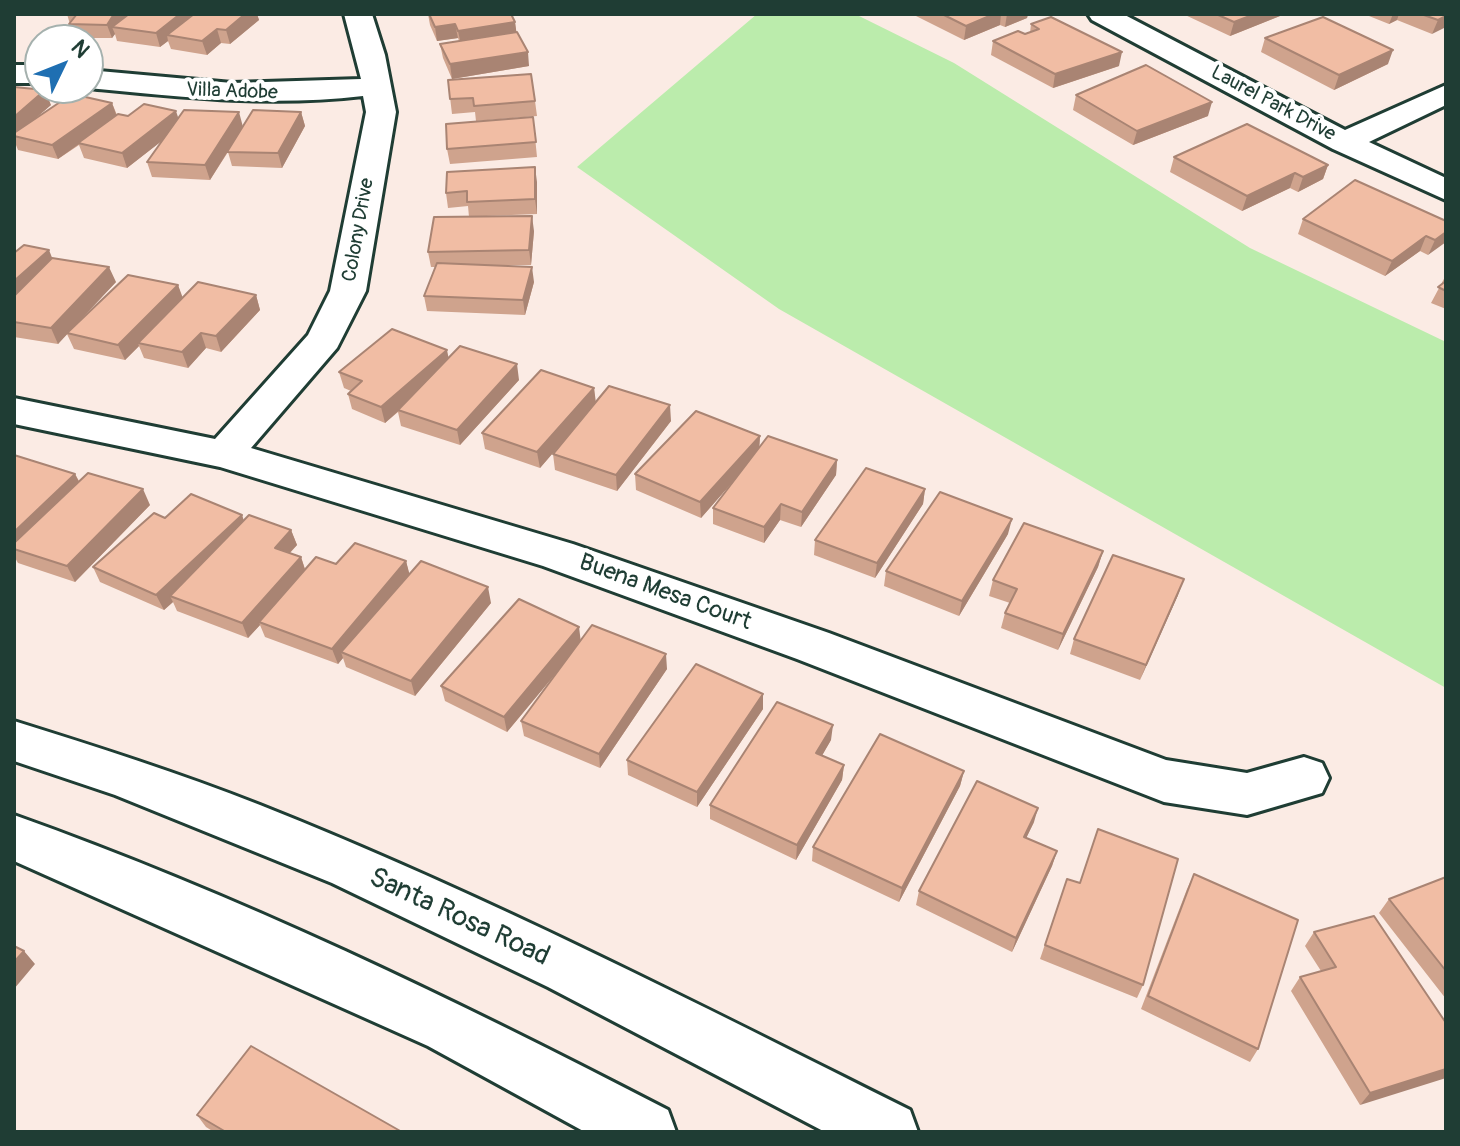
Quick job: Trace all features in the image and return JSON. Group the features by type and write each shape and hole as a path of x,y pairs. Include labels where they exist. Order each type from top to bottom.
{"street":[{"name":"Colony Drive","path":"224,454 324,340 348,291 381,112 358,14"},
{"name":"Laurel Park Drive","path":"1102,14 1344,142 1446,190"},
{"name":"Villa Adobe","path":"104,81 234,93 296,94 377,86"},
{"path":"1344,142 1446,94"},
{"name":"Buena Mesa Court","path":"14,411 224,454 573,560 813,646 1164,781 1247,794 1304,778"},
{"name":"Santa Rosa Road","path":"14,741 174,795 304,845 488,930 888,1132"},
{"path":"14,837 195,913 448,1026 646,1132"}],"green space":[{"path":"757,14 855,14 954,63 1250,248 1446,342 1446,688 779,309 577,167"}],"building":[{"path":"77,14 114,14 107,25 69,24"},
{"path":"129,14 180,14 156,33 112,27"},
{"path":"194,14 245,14 226,30 217,29 202,41 167,35"},
{"path":"429,14 511,14 515,22 458,31 455,24 435,27"},
{"path":"942,14 994,14 966,26"},
{"path":"1216,14 1255,14 1234,22"},
{"path":"1421,14 1446,14 1446,16 1438,20"},
{"path":"1051,17 1122,52 1055,74 993,41 1018,31 1025,34 1039,29 1031,24"},
{"path":"1323,17 1393,50 1339,75 1265,38"},
{"path":"517,32 528,52 450,64 440,44"},
{"path":"1146,65 1212,102 1137,131 1076,95"},
{"path":"531,74 535,101 474,106 473,98 450,99 448,80"},
{"path":"14,87 24,88 24,104 29,104 14,117"},
{"path":"112,103 52,145 14,136 14,133 57,104"},
{"path":"144,104 176,111 122,153 78,143 118,114 128,116"},
{"path":"184,110 239,112 205,165 147,162"},
{"path":"253,110 301,112 278,153 227,152"},
{"path":"533,117 536,142 447,149 446,124"},
{"path":"1247,124 1328,165 1303,177 1295,173 1247,196 1174,157"},
{"path":"535,167 535,199 467,202 467,191 446,193 447,172"},
{"path":"1355,180 1446,221 1446,232 1435,240 1426,236 1392,261 1303,219"},
{"path":"532,216 529,250 428,252 434,217"},
{"path":"24,245 49,250 14,281 14,253"},
{"path":"52,258 109,267 51,328 14,322 14,296"},
{"path":"437,263 532,267 523,300 424,296"},
{"path":"128,275 178,285 118,345 67,333"},
{"path":"198,282 256,295 216,336 201,333 182,352 138,343"},
{"path":"392,329 447,350 381,407 348,394 362,381 339,372"},
{"path":"460,346 517,364 457,430 398,410"},
{"path":"541,370 594,388 537,452 482,433"},
{"path":"609,386 670,405 616,475 553,454"},
{"path":"696,411 760,436 700,502 635,474"},
{"path":"768,436 837,460 802,512 781,504 764,527 713,508"},
{"path":"14,455 75,474 14,532"},
{"path":"866,468 925,489 877,563 815,540"},
{"path":"88,473 143,489 67,566 14,549 14,543"},
{"path":"940,492 1012,519 962,601 886,571"},
{"path":"191,494 242,515 156,595 93,567 154,513 165,518"},
{"path":"249,515 291,530 275,548 301,557 242,623 170,596"},
{"path":"1024,523 1103,551 1063,634 1005,613 1017,589 993,580"},
{"path":"355,543 406,561 332,649 259,622 316,557 336,564"},
{"path":"1113,555 1184,579 1146,665 1074,639"},
{"path":"421,561 488,587 411,681 341,652"},
{"path":"519,599 579,627 504,717 441,686"},
{"path":"592,625 666,654 599,754 521,721"},
{"path":"696,664 763,694 697,792 627,760"},
{"path":"777,702 833,725 816,753 844,765 797,845 710,805"},
{"path":"880,734 964,771 902,888 813,847"},
{"path":"977,781 1038,808 1024,837 1057,851 1016,938 919,891"},
{"path":"1098,829 1178,859 1143,985 1045,945 1067,879 1080,883"},
{"path":"1194,874 1298,920 1258,1049 1148,996"},
{"path":"1446,877 1446,971 1389,899"},
{"path":"1374,916 1446,1023 1446,1069 1370,1093 1300,977 1336,967 1314,932"},
{"path":"14,946 24,951 14,962"},
{"path":"251,1046 402,1132 226,1132 197,1115"}]}
